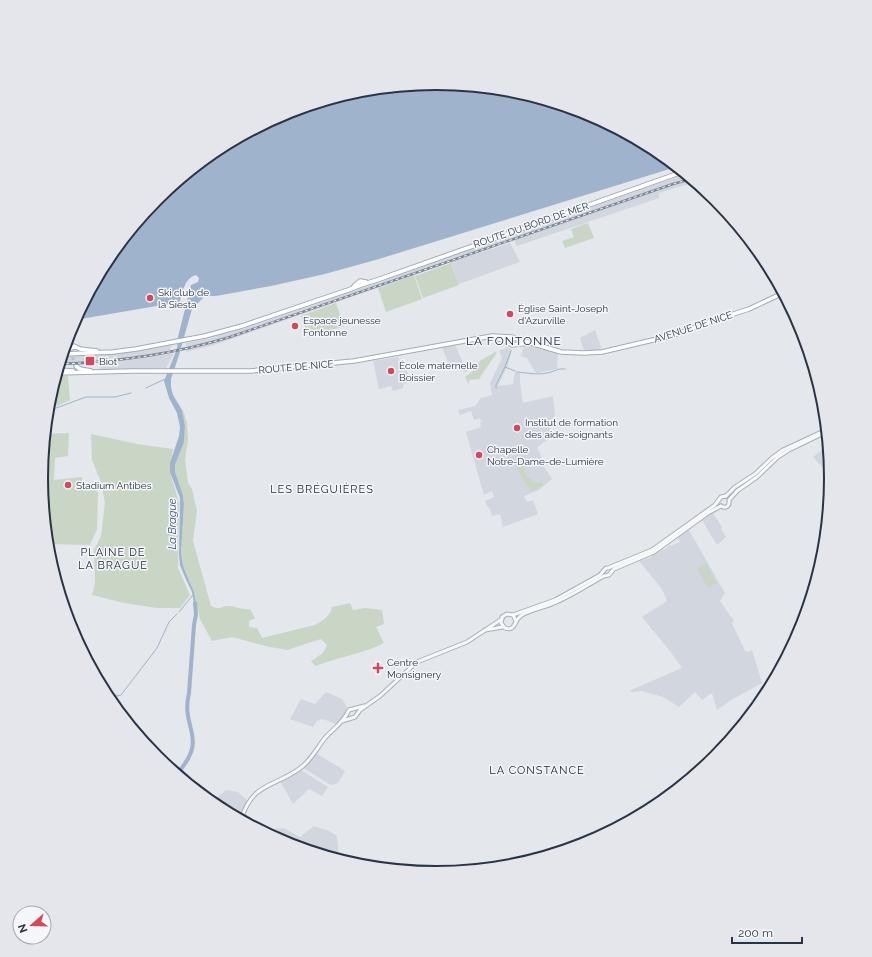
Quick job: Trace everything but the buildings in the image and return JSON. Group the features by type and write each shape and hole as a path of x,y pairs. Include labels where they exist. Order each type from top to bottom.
{"main road":[{"name":"ROUTE DU BORD DE MER","path":"69,353 122,350 171,343 242,326 345,291 361,283 379,279 676,174"},
{"name":"AVENUE DE NICE","path":"488,337 507,337 523,343 529,343 558,351 607,351 674,335 749,309 778,295"},
{"path":"488,337 503,340 511,345 523,343"},
{"name":"ROUTE DE NICE","path":"64,370 102,372 248,371 354,362 488,337"},
{"path":"506,342 510,338 514,339"},
{"name":"ROUTE DU BORD DE MER","path":"70,352 74,353"},
{"path":"72,371 75,365 80,369 91,371"},
{"name":"ROUTE DE NICE","path":"63,373 72,371 102,372"}],"street":[{"path":"342,721 354,717 380,696 417,662 467,642 502,619 505,615 513,615 555,600 600,575 604,568 608,568 652,550 718,502 721,497 726,496 735,487 755,474 783,450 821,433"},
{"path":"484,631 503,626 507,629 512,628 522,615 556,603 609,575 614,569 654,552 708,513 721,506 728,506 729,500 737,491 758,476 778,457 821,433"},
{"path":"726,496 729,500"},
{"path":"718,502 721,506"},
{"path":"608,568 611,572"},
{"path":"603,572 606,576"},
{"path":"513,615 516,621"},
{"path":"502,619 501,623 503,626"},
{"path":"243,815 246,806 253,795 300,768 348,714 349,709 354,709 369,704"},
{"path":"354,709 356,714"},
{"path":"348,714 350,718"}],"shaded area":[{"path":"679,176 688,184 659,193 659,198 517,246 514,240 454,261 510,243 520,262 459,284 451,262 214,345 186,352 186,343 211,338 255,325"},
{"path":"595,330 602,350 584,351 580,338"},
{"path":"171,345 170,354 174,353 166,368 100,370 100,363 65,366 68,357 112,354"},
{"path":"455,345 467,372 464,372 457,367 451,369 442,347"},
{"path":"524,345 558,352 557,369 536,373 527,358 521,356"},
{"path":"507,347 512,350 507,367 498,386 513,384 515,372 520,373 523,403 553,396 555,415 546,441 537,447 541,456 542,464 552,479 539,490 524,496 527,502 533,500 538,514 503,527 500,514 492,516 485,501 494,497 492,491 484,495 466,432 481,427 480,423 482,422 480,418 474,420 471,411 460,415 458,410 475,406 481,398 492,395 490,383 502,358 499,351"},
{"name":"École maternelle Boissier","path":"398,357 412,380 412,383 406,383 403,385 403,388 393,391 391,386 379,389 373,361"},
{"path":"823,449 824,469 823,468 813,457"},
{"path":"713,513 722,527 721,529 726,537 717,545 702,520"},
{"path":"689,530 725,593 720,601 734,621 732,623 745,651 749,652 752,650 762,683 731,700 717,710 712,693 702,700 695,692 679,707 663,697 642,691 631,692 631,690 682,668 642,617 667,601 662,589 639,561 652,557 652,555 667,548 669,545 671,546 680,542 678,538"},
{"path":"326,692 342,699 347,707 343,717 336,724 323,719 318,720 313,727 290,719 301,699 315,704"},
{"path":"316,753 345,771 338,783 331,785 303,768"},
{"path":"301,770 328,787 322,796 309,789 293,804 280,781"},
{"path":"226,790 238,792 247,800 241,814 216,798"},
{"path":"314,826 329,831 337,836 338,854 311,846 271,829 284,828 300,837"}],"green space":[{"path":"588,223 594,238 565,248 562,241 574,237 571,229"},
{"path":"451,263 459,285 423,298 415,276"},
{"path":"414,275 422,299 386,312 378,288"},
{"path":"336,303 344,326 309,338 301,316"},
{"path":"497,351 494,358 479,379 469,380 469,385 465,377 472,372 480,361"},
{"path":"62,376 68,376 70,400 54,407"},
{"path":"182,410 187,423 188,441 185,459 188,483 192,489 197,511 193,541 211,606 217,608 230,606 250,609 255,618 249,621 249,627 257,628 262,638 315,625 328,616 332,607 350,603 353,610 365,608 382,610 384,624 376,627 384,643 368,650 315,666 311,661 323,653 327,645 321,639 287,650 232,637 212,641 200,619 194,592 183,566 181,553 184,504 183,495 175,472 175,465 184,442 185,426"},
{"path":"69,433 68,456 55,458 54,480 82,477 83,489 97,488 97,529 90,545 53,544 48,478 51,434"},
{"path":"91,434 137,444 173,449 170,472 179,503 178,568 190,595 180,608 157,608 124,603 92,595 95,583 94,550 101,536 105,503 101,482 92,460"},
{"path":"520,465 523,466 527,478 530,477 533,484 542,481 543,485 532,492 517,469"},
{"path":"706,563 717,583 708,588 697,568"}],"water":[{"path":"436,90 461,91 512,98 561,111 584,120 630,142 669,169 379,259 325,274 216,296 207,296 205,291 202,290 201,293 204,297 192,309 171,379 173,395 182,410 185,426 184,442 175,465 175,472 183,495 184,504 181,553 183,566 194,592 197,608 195,608 192,592 180,565 180,498 170,472 170,463 179,436 180,427 177,413 169,398 164,381 177,349 178,337 191,285 198,282 199,278 196,275 187,282 180,302 83,319 100,284 128,242 144,223 180,187 220,156 242,142 288,120 311,111 336,104 385,94"}],"waterway":[{"path":"511,351 505,367 515,371"},
{"path":"496,388 505,367"},
{"path":"517,372 540,374 565,369"},
{"path":"146,388 165,379"},
{"path":"54,409 86,397 115,397 131,393"},
{"path":"179,612 193,595"},
{"name":"La Brague","path":"180,770 192,751 193,741 187,706 196,614 195,603"},
{"path":"113,694 118,696 121,695 157,648 169,622 177,614"}],"tunnel":[{"path":"73,357 73,364"}],"railway":[{"path":"66,364 146,356 188,348 230,337 684,181"}],"place":[{"name":"Ski club de la Siesta","path":"150,298"},
{"name":"Église Saint-Joseph d'Azurville","path":"510,314"},
{"name":"Espace jeunesse Fontonne","path":"295,326"},
{"name":"Biot","path":"90,361"},
{"name":"École maternelle Boissier","path":"391,371"},
{"name":"Institut de formation des aide-soignants","path":"517,428"},
{"name":"Chapelle Notre-Dame-de-Lumière","path":"479,455"},
{"name":"Stadium Antibes","path":"68,485"},
{"name":"Centre Monsignery","path":"378,668"}],"district":[{"name":"LA FONTONNE","path":"514,341"},
{"name":"LES BRÉGUIÈRES","path":"322,489"},
{"name":"PLAINE DE LA BRAGUE","path":"113,558"},
{"name":"LA CONSTANCE","path":"537,770"}]}
